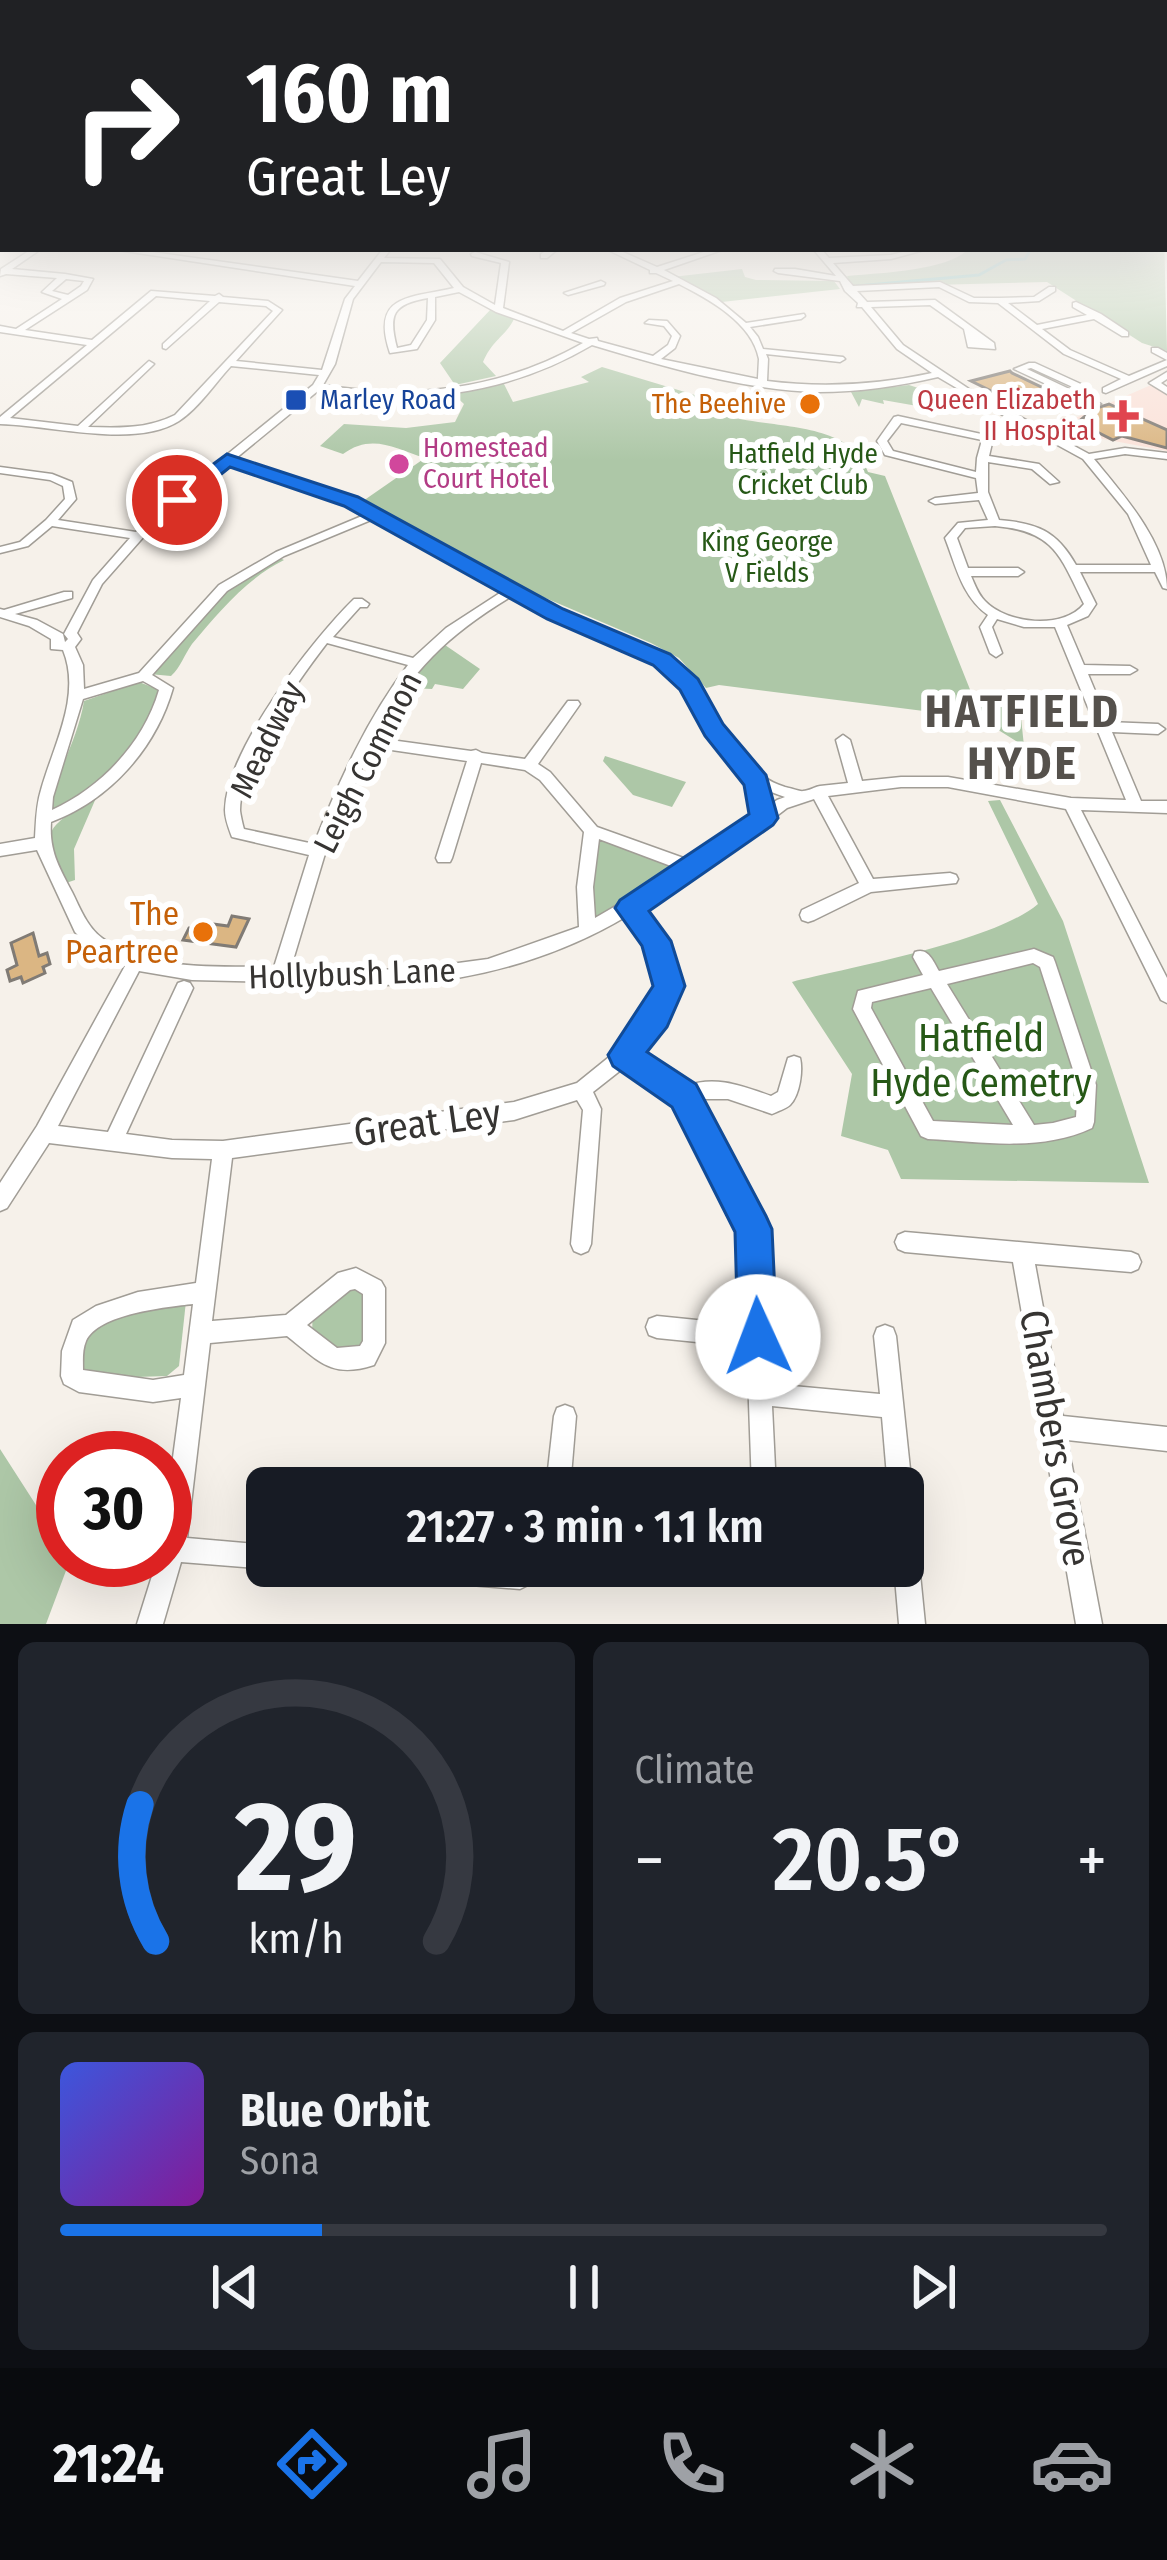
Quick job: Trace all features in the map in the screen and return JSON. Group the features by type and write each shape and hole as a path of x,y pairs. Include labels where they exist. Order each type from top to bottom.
{"street":[{"path":"15,333 51,310"},
{"path":"0,421 132,310"},
{"path":"166,346 205,310"},
{"path":"0,421 146,431 163,427 179,417 278,310"},
{"path":"65,639 97,583 137,536 276,422 273,416 298,404 317,386 326,373 344,310"},
{"path":"393,310 390,347 398,352 414,347 431,320 431,310"},
{"path":"499,310 656,358 762,384 860,388 938,374"},
{"path":"567,332 606,310"},
{"path":"722,310 748,325 765,351 762,384"},
{"path":"748,325 805,319 794,310"},
{"path":"865,310 900,347 938,374 1087,457 1132,513 1167,585"},
{"path":"941,310 968,328"},
{"path":"1011,310 1064,349 1129,379"},
{"path":"1087,310 1125,334"},
{"path":"1034,328 1098,316"},
{"path":"649,323 667,324 676,336 672,346 656,358"},
{"path":"1066,323 1079,332"},
{"path":"0,329 92,343"},
{"path":"317,386 366,397 439,394 545,368 594,340"},
{"path":"1040,358 1064,349"},
{"path":"1106,390 1167,360 1155,350"},
{"path":"765,351 841,358"},
{"path":"231,363 326,373"},
{"path":"82,427 148,364"},
{"path":"1079,387 1032,365 1019,369 1096,404"},
{"path":"1167,375 1154,383 1167,391"},
{"path":"980,476 889,453 882,441 897,415 988,438"},
{"path":"995,523 982,496 982,458 988,438 1018,420"},
{"path":"1087,457 1125,451 1167,456"},
{"path":"982,458 1035,466 1054,482"},
{"path":"227,460 337,495 569,621 648,652 673,669 757,782 764,818"},
{"path":"147,485 163,465 205,478"},
{"path":"0,470 52,477 68,484 70,499 24,544 0,550"},
{"path":"934,501 982,496"},
{"path":"77,696 144,676 223,588 280,554 371,516"},
{"path":"50,522 137,536"},
{"path":"995,523 1046,531 1090,604 1080,620 994,615 978,602 953,532 962,526 995,523"},
{"path":"1071,569 1157,568"},
{"path":"965,572 1018,572"},
{"name":"Leigh Common","path":"280,977 319,850 370,742 416,663 451,630 514,590"},
{"path":"1,613 68,596"},
{"name":"Meadway","path":"319,850 243,836 233,828 231,817 236,792 268,720 322,638 358,602 363,604"},
{"path":"0,1201 44,1133 135,963 88,935 42,843 49,784 77,696 76,665 65,639 33,622 1,613"},
{"path":"994,615 986,627 997,653"},
{"path":"1060,622 1136,806"},
{"path":"322,638 416,663"},
{"path":"1079,669 1130,670"},
{"path":"44,819 75,807 131,753 164,701 166,688 144,676"},
{"path":"529,765 573,704"},
{"path":"1104,727 1158,729"},
{"path":"843,740 856,786"},
{"path":"370,742 529,765 545,776 592,830 695,868"},
{"path":"444,858 476,755"},
{"path":"757,782 799,796"},
{"name":"Hollybush Lane","path":"135,963 191,974 280,977 451,973 535,952 630,908 799,796 818,791 948,782 1071,804 1167,807"},
{"path":"818,791 869,886"},
{"path":"1071,804 1167,995"},
{"path":"587,931 585,887 592,830"},
{"path":"0,850 42,843"},
{"path":"808,915 869,886 950,879"},
{"name":"Great Ley","path":"44,1133 224,1150 514,1111 582,1090 625,1055 655,1017 669,986 656,941 630,908"},
{"path":"1034,956 1047,962 1087,1085 1085,1122 1075,1129 1028,1132 928,1130 862,1009 864,996 934,980 1034,956"},
{"path":"921,957 1028,1132"},
{"path":"112,1142 184,988"},
{"path":"625,1055 684,1095 753,1229 763,1467"},
{"path":"684,1095 702,1086 772,1105 786,1097 794,1064"},
{"path":"580,1244 592,1109 582,1090"},
{"path":"186,1431 224,1150"},
{"path":"904,1242 1131,1262"},
{"name":"Chambers Grove","path":"1022,1252 1090,1624"},
{"path":"191,1385 153,1391 79,1382 72,1376 71,1364 77,1333 93,1319 157,1297 203,1293"},
{"path":"199,1333 290,1325"},
{"path":"657,1327 758,1337"},
{"path":"885,1336 898,1467"},
{"path":"760,1394 892,1407"},
{"path":"559,1467 565,1416"},
{"path":"1056,1427 1167,1438"},
{"path":"192,1551 246,1555"},
{"path":"150,1624 161,1587"},
{"path":"909,1587 912,1624"}],"shaded area":[{"name":"Queen Elizabeth II Hospital","path":"1151,385 1167,392 1167,451 1050,429"}],"green space":[{"path":"490,310 514,319 483,362 496,376 455,385 440,363"},
{"path":"1090,310 1166,310 1167,351 1142,343"},
{"name":"King George V Fields","path":"602,367 728,405 722,414 825,434 858,455 868,472 885,476 971,692 1019,699 1024,746 979,718 719,685 706,688 679,658 515,585 379,515 363,501 425,458 383,444 363,444 343,454 320,446 344,424 406,428 455,422 464,404 452,393 503,382 513,402 589,382 581,377"},
{"path":"909,385 989,411 960,405 946,411 862,399 859,407 851,392"},
{"path":"278,557 284,560 234,597 171,676 149,674 225,589"},
{"path":"445,645 480,669 463,689 435,684 432,689 409,688 414,676"},
{"path":"139,682 162,691 132,746 93,786 57,810 51,806 84,701"},
{"path":"605,756 686,782 672,807 633,795 603,761"},
{"path":"96,798 74,849 75,880 66,883 51,851 52,831"},
{"name":"Hatfield Hyde Cemetry","path":"1000,800 1063,921 1149,1183 901,1179 888,1150 841,1136 852,1074 792,982 957,941 990,930 1038,904 988,801"},
{"path":"600,838 679,865 679,870 600,919 590,917 594,842"},
{"path":"357,1287 367,1293 366,1341 356,1351 341,1353 313,1333 314,1314 324,1302"},
{"path":"171,1298 186,1301 179,1366 167,1376 75,1379 83,1331"},
{"path":"0,1449 36,1505 36,1587 60,1587 46,1624 0,1624"}],"building":[{"path":"1010,371 1060,396 1030,410 971,381"},
{"path":"1059,398 1091,410 1109,404 1167,430 1167,448 1122,436 1113,440 1095,431 1086,436 1071,428 1089,413"},
{"name":"The Peartree","path":"232,916 249,919 236,947 183,940 189,928 202,929 205,923 228,926"},
{"path":"33,933 39,956 47,953 50,964 43,967 45,973 23,983 21,977 10,981 7,970 17,965 11,943"}],"place":[{"name":"Marley Road","path":"296,400"},
{"name":"The Beehive","path":"810,404"},
{"name":"Queen Elizabeth II Hospital","path":"1123,416"},
{"name":"Homestead Court Hotel","path":"399,464"},
{"name":"The Peartree","path":"203,932"}],"district":[{"name":"HATFIELD HYDE","path":"1023,737"}],"route":[{"path":"177,500 227,460 351,501 555,614 662,660 689,685 714,729 757,782 764,818 630,908 656,941 669,986 655,1017 625,1055 684,1095 753,1229 758,1337"}],"park label":[{"name":"Hatfield Hyde Cricket Club","path":"803,470"}]}
